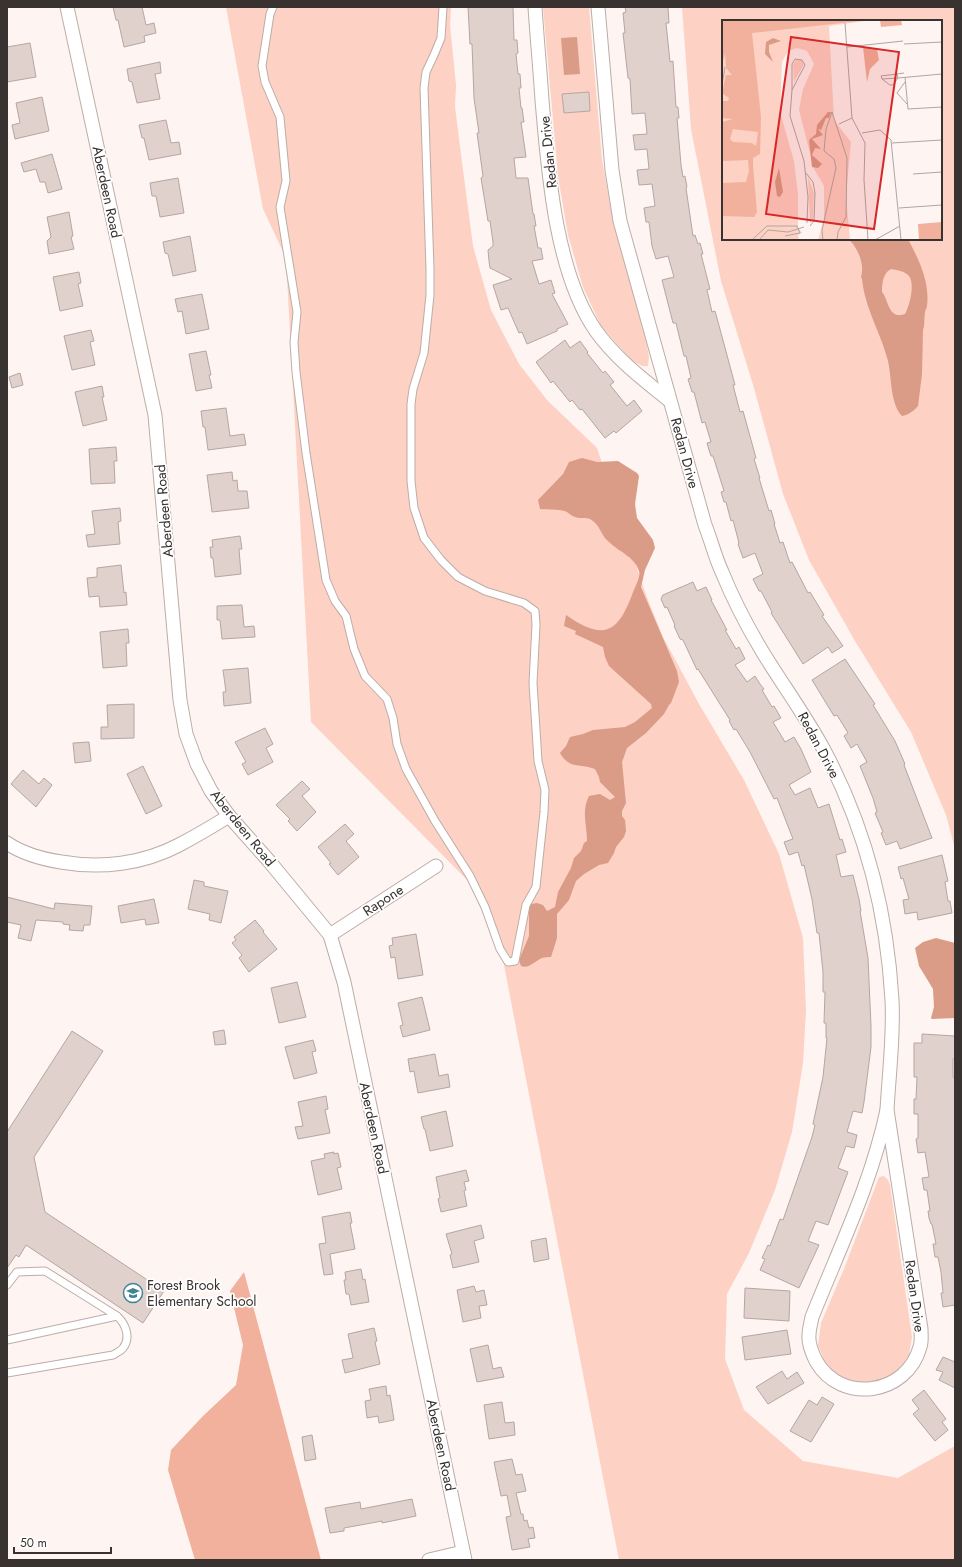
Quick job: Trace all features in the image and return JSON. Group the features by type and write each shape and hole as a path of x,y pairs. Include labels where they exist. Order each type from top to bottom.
{"street":[{"name":"Aberdeen Road","path":"67,7 155,414 180,700 186,734 197,764 211,791 229,816 269,861 330,935 344,982 464,1556"},
{"name":"Redan Drive","path":"535,7 550,182 561,242 576,292 596,330 612,350 670,401"},
{"name":"Redan Drive","path":"598,7 615,195 632,266 696,494 722,572 741,614 808,722 826,754 851,808 875,880 884,926 889,960 892,1001 892,1034 887,1110 874,1162 861,1198 812,1317 808,1336 812,1352 822,1370 836,1382 850,1388 864,1390 878,1388 896,1381 912,1366 921,1346 921,1329 887,1110"},
{"path":"7,843 30,855 74,865 97,866 122,864 150,857 178,846 229,816"},
{"name":"Rapone","path":"330,935 436,866"},
{"path":"430,1560 464,1556"}],"lane":[{"path":"273,7 270,14 262,66 265,82 280,117 286,181 280,207 298,312 294,342 296,372 306,453 326,580 335,600 346,616 354,650 365,676 387,699 393,718 397,744 406,769 450,845 470,876 485,907 500,949 508,962 515,961 523,927 526,905 536,887 544,812 545,790 538,761 533,683 536,625 535,611 524,604 485,591 458,577 440,560 424,538 414,508 411,481 411,404 413,389 424,353 430,295 424,88 426,72 441,38 443,7"},
{"path":"7,1285 17,1272 45,1271 117,1316 124,1322 128,1339 123,1349 113,1355 7,1373"},
{"path":"7,1340 117,1316"}],"shaded area":[{"path":"226,7 451,7 450,25 456,85 455,107 473,246 491,310 519,364 547,400 597,448 646,595 663,637 699,704 744,780 779,854 803,938 806,1010 803,1063 792,1132 775,1190 749,1253 727,1294 725,1359 744,1410 803,1461 898,1478 955,1446 955,1560 619,1560 503,960 486,899 311,722 286,258 263,209"},
{"path":"543,7 589,7 602,160 611,209 644,330 649,357 648,366 642,366 631,360 601,326 583,287 568,235 558,176"},
{"path":"682,7 955,7 955,849 946,815 911,732 855,641 809,560 783,494 754,388 721,281 691,129"},
{"path":"577,37 580,74 564,75 561,38"},
{"path":"849,240 908,240 923,271 927,288 927,307 925,311 923,330 922,374 918,406 915,410 902,416 898,411 893,398 888,361 866,301 861,277 862,267 860,256","holes":["891,269 900,271 909,276 912,289 909,305 905,314 899,315 892,312 882,292 886,273"]},
{"path":"582,458 597,462 618,461 637,473 639,476 635,504 637,518 653,540 655,548 645,570 641,587 677,671 679,682 671,703 664,714 646,733 627,748 622,762 626,803 622,811 626,831 624,837 616,847 608,863 599,865 576,881 569,900 557,914 557,938 551,957 542,958 529,966 524,967 521,966 519,960 529,936 529,908 531,904 537,903 543,905 547,911 555,907 558,892 571,868 574,858 581,851 584,843 587,841 585,807 589,796 600,794 610,800 615,797 600,782 595,769 572,764 568,762 560,753 566,746 570,737 593,730 625,727 635,722 652,708 651,704 609,666 603,647 575,634 576,631 564,626 566,615 589,628 599,630 607,629 614,625 620,619 626,608 639,577 639,571 634,562 606,539 594,521 587,518 572,516 562,510 540,509 538,500 563,474 569,462"},
{"path":"936,938 955,943 955,1018 931,1018 934,1007 933,989 919,966 915,948 923,942"},
{"path":"884,1176 890,1185 912,1337 908,1361 892,1376 872,1385 846,1382 827,1368 818,1345 821,1323 844,1269 879,1177"},
{"path":"244,1272 321,1560 195,1560 168,1470 171,1450 203,1416 236,1385 243,1345 230,1291"}],"building":[{"path":"113,7 142,7 146,25 154,23 156,33 144,36 145,42 124,47 118,20 116,20"},
{"path":"468,7 513,7 514,40 517,40 518,53 516,54 518,74 520,74 521,88 519,88 524,122 521,122 526,157 514,158 516,178 528,178 538,248 541,248 543,259 532,261 539,284 551,280 555,293 552,294 568,324 557,329 557,331 527,344 522,332 519,333 508,308 501,310 493,285 512,279 490,268 488,250 493,246 493,242 481,178 483,176 477,133 479,133 474,98 472,44 470,44"},
{"path":"625,7 668,7 669,23 666,23 670,62 673,61 676,107 678,107 679,118 677,118 681,165 683,177 685,176 687,187 693,236 695,235 698,244 700,243 703,254 701,254 710,289 707,290 712,312 715,311 735,385 733,385 740,412 743,411 756,458 754,459 759,478 769,511 771,510 780,543 783,542 790,563 792,562 808,593 810,592 824,615 822,616 843,646 832,653 828,647 803,664 771,613 772,612 761,591 759,591 753,579 763,574 755,553 743,558 738,544 733,520 731,521 726,502 724,502 721,492 724,491 713,456 711,456 707,443 711,442 705,422 702,423 694,392 692,392 688,379 691,378 686,356 684,356 676,323 673,323 662,280 674,277 668,256 656,259 652,246 649,222 646,222 644,208 655,206 652,184 639,185 637,170 649,169 647,149 635,150 633,135 647,134 645,113 632,114 630,79 628,78 623,33 625,33 623,13 626,12"},
{"path":"30,43 36,77 7,82 7,47"},
{"path":"160,62 161,73 155,74 160,99 137,103 132,82 129,81 127,69"},
{"path":"589,92 590,111 564,113 562,94"},
{"path":"42,97 49,131 15,139 12,125 20,123 16,103"},
{"path":"166,120 171,143 179,142 181,154 149,160 144,138 142,138 139,125"},
{"path":"52,154 62,189 48,193 45,182 40,182 36,169 24,172 21,163"},
{"path":"178,178 184,213 160,217 156,196 152,196 150,183"},
{"path":"69,212 73,236 71,237 74,249 49,254 47,241 51,237 47,217"},
{"path":"190,236 196,271 173,276 168,254 165,253 163,242"},
{"path":"79,272 81,283 78,284 83,306 60,311 53,277"},
{"path":"202,294 209,329 186,334 182,311 178,312 175,299"},
{"path":"91,330 94,341 90,342 95,365 72,370 64,336"},
{"path":"565,340 570,348 580,341 588,352 587,353 603,373 605,371 614,382 610,385 627,406 634,400 642,411 616,433 614,431 605,438 582,409 580,410 572,400 570,402 553,381 551,383 536,362"},
{"path":"206,351 212,388 196,391 189,354"},
{"path":"20,373 23,385 12,388 9,377"},
{"path":"102,386 104,397 102,397 107,420 83,426 75,392"},
{"path":"226,408 230,436 244,434 246,445 208,450 201,411"},
{"path":"116,447 117,461 114,461 115,483 91,484 89,449"},
{"path":"232,472 233,481 237,480 238,491 247,491 249,508 212,512 207,475"},
{"path":"120,508 121,521 118,522 120,544 88,547 86,535 95,534 92,511"},
{"path":"240,536 242,549 239,549 241,574 215,577 210,547 213,547 212,540"},
{"path":"121,565 127,605 100,607 99,596 89,597 87,578 97,577 97,568"},
{"path":"693,582 697,591 706,587 711,600 727,630 725,630 736,649 739,647 745,659 735,665 747,682 755,676 764,689 762,690 772,707 774,706 781,718 773,722 785,742 794,737 801,749 811,772 789,785 795,795 810,788 818,808 829,804 840,840 842,839 846,852 836,855 841,877 853,875 861,911 868,958 871,1026 871,1047 864,1102 862,1113 853,1111 847,1132 857,1135 854,1148 846,1146 838,1168 848,1172 828,1225 816,1221 808,1241 819,1245 799,1288 760,1270 765,1259 762,1258 768,1245 770,1246 780,1219 783,1220 815,1125 813,1124 823,1077 827,1038 826,1023 824,1023 825,992 823,992 823,972 819,933 817,933 812,899 804,865 802,866 798,852 789,855 784,842 793,839 777,798 774,799 750,752 736,729 734,730 729,721 730,720 698,669 697,670 683,640 680,639 667,607 665,608 661,599 663,595"},
{"path":"242,605 244,627 254,626 255,637 222,639 220,620 217,620 217,606"},
{"path":"128,629 129,643 126,643 127,666 103,668 100,632"},
{"path":"845,659 875,704 873,705 895,741 932,838 900,849 897,841 886,845 881,833 883,832 875,813 877,812 873,798 860,766 867,762 857,744 851,748 844,736 848,733 837,715 834,716 812,680"},
{"path":"248,668 251,703 224,706 223,692 226,692 223,670"},
{"path":"134,704 134,738 101,739 101,727 108,727 107,705"},
{"path":"265,728 273,744 266,748 273,762 248,775 242,764 246,762 235,742"},
{"path":"89,742 91,761 75,763 73,743"},
{"path":"143,766 162,806 146,814 127,774"},
{"path":"23,770 39,784 44,778 52,785 36,807 11,784"},
{"path":"302,781 310,789 302,796 316,812 297,831 288,821 290,819 276,805"},
{"path":"345,824 354,834 346,841 359,857 338,875 329,864 331,863 318,847"},
{"path":"942,855 948,881 945,882 948,901 950,901 952,913 918,920 917,912 905,914 903,900 909,899 898,867"},
{"path":"194,880 204,882 204,886 228,891 221,923 209,920 210,914 188,909"},
{"path":"7,897 54,909 55,903 92,906 90,925 84,925 83,931 69,930 70,925 63,924 63,922 36,920 31,941 18,938 21,925 7,922"},
{"path":"154,899 159,923 146,925 145,919 121,923 118,906"},
{"path":"255,920 277,949 249,972 239,958 242,955 232,943 236,940 234,937"},
{"path":"416,934 423,975 398,979 395,957 391,958 389,946 393,945 392,938"},
{"path":"297,982 306,1017 279,1023 271,988"},
{"path":"422,997 430,1030 403,1037 400,1026 403,1025 398,1003"},
{"path":"224,1030 226,1044 215,1045 213,1032"},
{"path":"72,1031 103,1051 34,1157 45,1212 164,1291 143,1323 26,1245 19,1257 16,1255 7,1268 7,1132"},
{"path":"922,1034 955,1036 953,1076 955,1079 955,1305 943,1307 941,1272 938,1257 935,1257 933,1244 936,1244 932,1224 929,1218 928,1211 930,1211 927,1190 924,1190 922,1178 929,1177 925,1152 918,1153 916,1139 918,1138 918,1114 914,1114 914,1099 916,1099 917,1077 914,1077 914,1043 922,1043"},
{"path":"313,1040 316,1051 312,1052 317,1073 294,1079 285,1047"},
{"path":"435,1054 439,1076 448,1074 450,1087 418,1093 414,1071 410,1072 408,1059"},
{"path":"326,1096 328,1109 325,1110 330,1133 298,1139 295,1127 303,1126 298,1102"},
{"path":"446,1111 453,1146 430,1151 421,1117"},
{"path":"334,1152 334,1154 338,1153 341,1167 337,1168 342,1189 318,1195 311,1161 325,1158 324,1154"},
{"path":"466,1170 469,1181 464,1182 467,1206 441,1212 436,1177"},
{"path":"350,1212 352,1223 350,1223 355,1249 330,1254 333,1274 324,1275 319,1244 326,1243 322,1217"},
{"path":"481,1225 484,1238 474,1241 479,1262 453,1268 450,1255 452,1254 446,1234"},
{"path":"546,1238 549,1259 534,1262 531,1241"},
{"path":"361,1269 363,1280 365,1279 369,1302 351,1305 349,1294 346,1294 344,1280 346,1280 345,1272"},
{"path":"474,1286 476,1292 484,1290 487,1305 479,1306 481,1318 463,1322 457,1290"},
{"path":"745,1288 790,1291 789,1321 744,1318"},
{"path":"374,1328 377,1341 375,1342 380,1364 345,1373 342,1360 353,1358 348,1334"},
{"path":"787,1330 791,1354 745,1360 742,1337"},
{"path":"488,1345 493,1369 501,1367 504,1377 477,1382 470,1349"},
{"path":"943,1357 955,1362 955,1388 939,1380 943,1372 936,1370"},
{"path":"782,1371 787,1379 797,1372 804,1383 768,1404 756,1387"},
{"path":"386,1386 387,1396 390,1395 394,1420 379,1423 378,1416 367,1418 365,1401 371,1400 369,1389"},
{"path":"924,1390 946,1419 942,1422 948,1430 935,1441 913,1414 919,1409 912,1400"},
{"path":"822,1397 834,1404 811,1442 790,1431 809,1400 817,1405"},
{"path":"502,1402 505,1423 514,1422 515,1435 489,1439 484,1405"},
{"path":"312,1435 316,1459 305,1461 302,1437"},
{"path":"512,1459 516,1475 522,1474 526,1491 516,1493 521,1514 523,1514 524,1521 527,1520 529,1528 533,1527 535,1538 528,1539 530,1547 512,1550 506,1517 511,1516 507,1495 501,1496 494,1462"},
{"path":"412,1499 416,1516 382,1523 382,1521 344,1528 344,1531 330,1533 325,1508 360,1502 361,1509"}],"place":[{"name":"Forest Brook Elementary School","path":"133,1293"}]}
